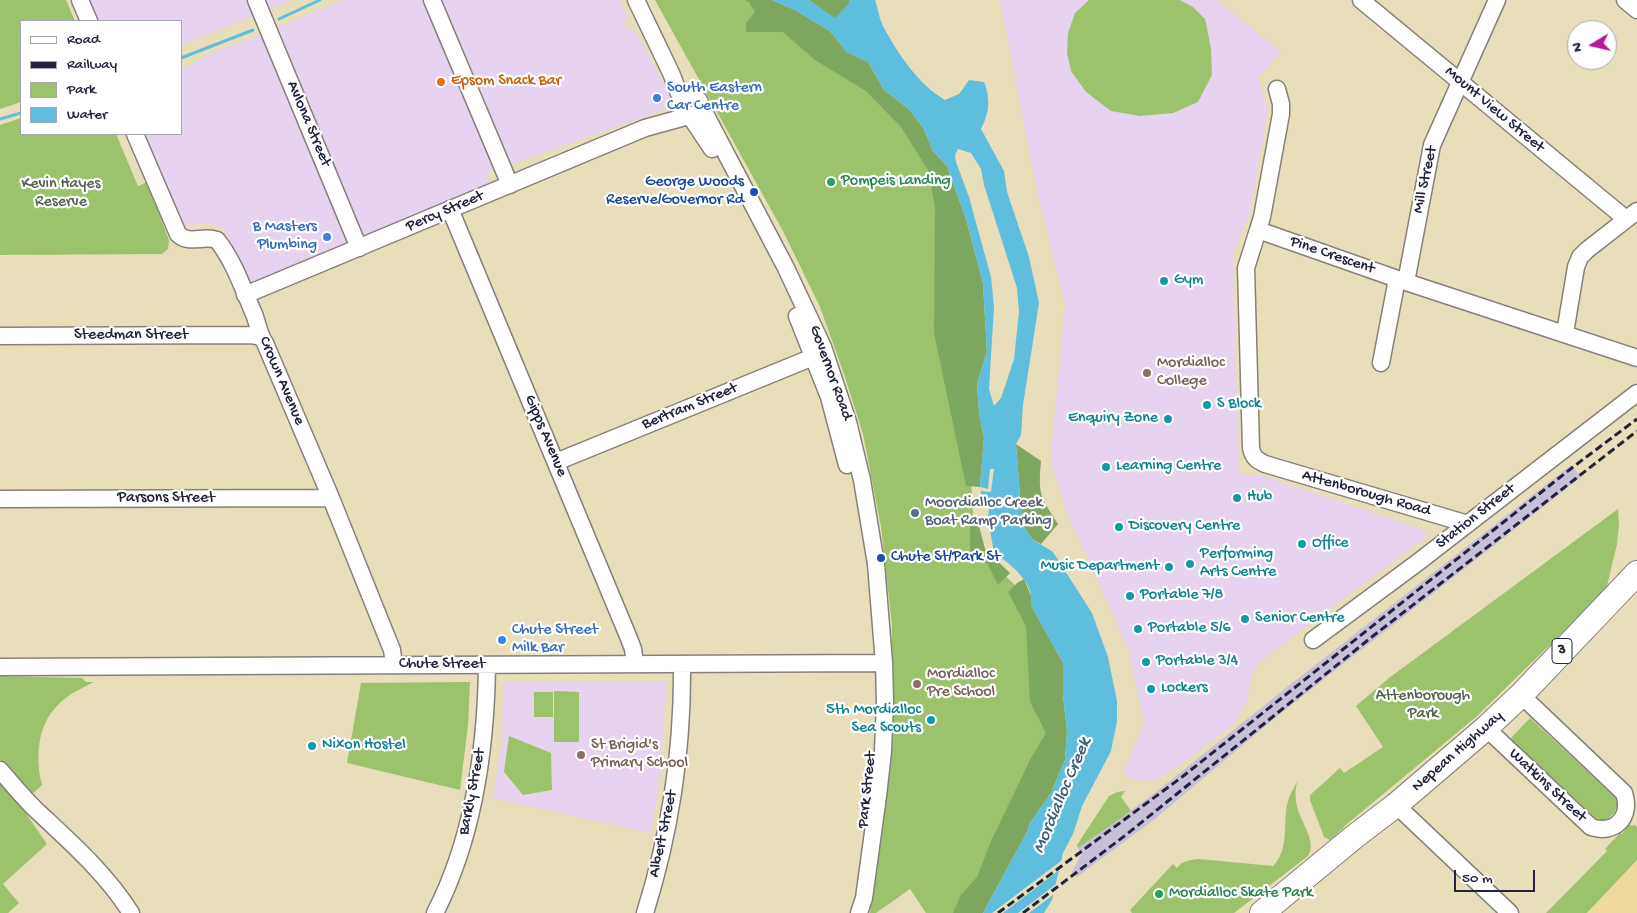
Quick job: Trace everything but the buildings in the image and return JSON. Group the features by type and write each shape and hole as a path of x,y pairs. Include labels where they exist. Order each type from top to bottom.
{"highway":[{"name":"Nepean Highway","path":"1262,913 1396,805 1486,728 1521,695 1637,573"}],"street":[{"path":"80,0 89,20"},
{"name":"Avlona Street","path":"256,0 359,248"},
{"path":"432,0 510,185"},
{"name":"Governor Road","path":"636,0 677,87 786,268 819,354 848,422 868,509 876,564 879,664"},
{"name":"Mount View Street","path":"1361,0 1460,82 1631,215"},
{"name":"Mill Street","path":"1382,363 1432,145 1497,0"},
{"path":"1625,0 1637,10"},
{"path":"1258,230 1281,114 1281,104 1277,89"},
{"name":"Percy Street","path":"245,295 645,128 689,106"},
{"name":"Crown Avenue","path":"135,135 178,234 184,239 189,240 206,238 217,240 232,262 258,323 261,337 331,498 392,650 394,666"},
{"name":"Gipps Avenue","path":"450,209 631,643 635,664"},
{"path":"1565,333 1576,267 1580,257 1631,215"},
{"name":"Pine Crescent","path":"1258,230 1401,280 1637,358"},
{"name":"Attenborough Road","path":"1258,230 1247,259 1246,278 1251,448 1255,459 1265,464 1468,524"},
{"name":"Steedman Street","path":"0,336 253,335 261,337"},
{"name":"Bertram Street","path":"556,462 819,354"},
{"name":"Station Street","path":"1313,640 1468,524 1637,393"},
{"name":"Parsons Street","path":"0,499 331,498"},
{"path":"1618,593 1637,558"},
{"name":"Albert Street","path":"645,913 662,855 672,805 682,718 682,664"},
{"name":"Chute Street","path":"0,667 879,664"},
{"name":"Park Street","path":"846,913 855,893 867,806 879,664"},
{"name":"Park Street","path":"858,913 864,898 880,778 884,702 879,664"},
{"name":"Barkly Street","path":"435,913 444,897 461,851 473,802 485,723 487,665"},
{"name":"Watkins Street","path":"1486,728 1591,827 1606,830 1617,825 1624,817 1624,793 1521,695"},
{"path":"0,770 21,794 99,872 131,913"},
{"path":"1396,805 1510,913"}],"shaded area":[{"path":"88,0 292,0 182,45 182,20 97,20"},
{"path":"342,0 619,0 628,17 624,22 628,31 634,29 670,95 666,109 487,173 490,185 257,282 251,282 245,277 228,236 221,228 204,222 185,227 145,135 182,135 182,68 193,64 211,53 262,34"},
{"name":"Mordialloc College","path":"1000,0 1217,0 1281,52 1258,78 1268,111 1249,214 1233,253 1239,474 1263,476 1424,530 1426,537 1262,660 1255,668 1250,681 1247,701 1237,722 1187,760 1155,781 1131,780 1123,773 1144,723 1129,651 1066,510 1052,465 1052,443 1065,304 1037,190"},
{"path":"1571,465 1581,477 1281,713 1156,818 1077,877 1072,872 1081,854 1078,848 1151,796"},
{"name":"St Brigid's Primary School","path":"503,681 666,681 661,770 651,833 493,798 502,739"}],"green space":[{"path":"0,0 66,0 75,20 20,20 20,102 0,109"},
{"path":"655,0 749,1 849,64 925,152 956,232 975,546 1022,592 1043,640 1051,761 966,913 926,913 910,889 876,913 870,913 884,817 890,742 892,625 881,527 863,434 820,307 784,233"},
{"path":"745,0 772,0 795,10 830,31 847,52 868,62 884,90 909,109 924,129 933,151 947,166 966,219 983,283 987,352 977,384 979,412 984,438 980,487 966,486 934,333 935,207 928,170 901,127 866,91 815,60 783,32 746,32 746,23 755,12 749,2"},
{"path":"809,0 849,0 850,3 835,19"},
{"path":"1089,0 1180,0 1193,7 1205,19 1211,48 1212,75 1198,102 1173,113 1140,116 1111,111 1086,92 1071,71 1067,53 1068,33 1075,13"},
{"name":"Kevin Hayes Reserve","path":"20,118 20,135 116,135 138,186 147,182 169,240 168,249 162,254 0,255 0,125"},
{"path":"1016,444 1041,461 1040,488 1047,507 1058,524 1041,544 1032,539 1022,523"},
{"name":"Attenborough Park","path":"1618,509 1617,544 1606,590 1476,717 1330,840 1324,837 1310,800 1310,795 1340,768 1344,773 1383,747 1356,706 1389,678"},
{"path":"978,521 985,549 1010,573 998,585 987,563 970,559 970,524"},
{"path":"1024,579 1032,598 1031,605 1063,663 1063,695 1067,730 1065,760 1051,793 1030,823 1027,832 983,913 953,913 961,895 977,877 992,839 1031,758 1046,733 1030,702 1026,626 1008,592"},
{"path":"0,676 82,678 86,682 94,682 67,697 57,705 50,715 44,726 39,749 38,761 42,785 32,794 0,759"},
{"path":"470,682 468,725 460,790 347,763 361,683"},
{"path":"554,691 579,692 579,742 554,742"},
{"path":"534,692 553,692 553,717 534,717"},
{"path":"1530,718 1619,801 1615,812 1610,817 1600,822 1510,739"},
{"path":"509,736 551,753 552,790 523,795 504,772"},
{"path":"0,782 14,796 47,844 3,884 19,903 8,913 0,913"},
{"path":"1297,782 1297,807 1310,838 1311,845 1308,856 1234,913 1132,913 1130,910 1173,864 1177,868 1184,862 1199,859 1273,866 1281,853 1285,837 1287,805"},
{"path":"1125,791 1121,797 1131,811 1078,848 1077,845 1109,796"},
{"path":"1629,824 1637,827 1637,860 1587,913 1546,913 1607,851 1605,849 1620,833 1622,834"}],"sand":[{"path":"1637,861 1637,913 1587,913"}],"water":[{"name":"Mordialloc Creek","path":"772,0 809,0 835,18 850,3 849,0 875,0 882,23 895,47 909,68 926,86 945,100 959,94 969,80 984,82 988,94 986,118 981,129 1004,171 1007,192 1029,257 1039,303 1023,405 1021,435 1016,444 1022,523 1032,539 1053,552 1092,613 1108,657 1117,701 1117,721 1111,751 1082,806 1073,834 1063,853 1052,900 1044,913 983,913 1027,832 1030,823 1051,793 1065,760 1067,730 1063,695 1063,663 1031,605 1031,597 1026,582 1014,568 994,553 988,518 989,508 979,506 981,491 991,492 994,469 990,469 988,489 980,487 984,438 979,412 977,384 987,352 983,283 966,219 947,166 933,151 924,129 909,109 884,90 868,62 847,52 830,31 795,10","holes":["958,149 971,153 981,169 984,185 1017,288 1019,312 1014,359 1001,398 994,406 989,389 994,307 991,277 969,197 955,155"]}],"pier":[{"path":"1065,858 1062,868 1003,913 992,913"},
{"path":"1059,882 1057,892 1029,913 1018,913"}],"waterway":[{"path":"279,19 320,0"},
{"path":"182,58 253,30"},
{"path":"0,119 20,113"}],"railway":[{"path":"998,913 1182,777 1573,467 1637,419"},
{"path":"1023,913 1127,834 1373,636 1637,431"}],"place":[{"name":"Epsom Snack Bar","path":"441,82"},
{"name":"South Eastern Car Centre","path":"657,98"},
{"name":"Pompeis Landing","path":"831,182"},
{"name":"George Woods Reserve/Governor Rd","path":"754,192"},
{"name":"B Masters Plumbing","path":"327,237"},
{"name":"Gym","path":"1164,281"},
{"name":"Mordialloc College","path":"1147,373"},
{"name":"S Block","path":"1207,405"},
{"name":"Enquiry Zone","path":"1168,419"},
{"name":"Learning Centre","path":"1106,467"},
{"name":"Hub","path":"1237,498"},
{"name":"Moordialloc Creek Boat Ramp Parking","path":"915,513"},
{"name":"Discovery Centre","path":"1119,527"},
{"name":"Office","path":"1302,544"},
{"name":"Chute St/Park St","path":"881,558"},
{"name":"Performing Arts Centre","path":"1190,564"},
{"name":"Music Department","path":"1169,567"},
{"name":"Portable 7/8","path":"1130,596"},
{"name":"Senior Centre","path":"1245,619"},
{"name":"Portable 5/6","path":"1138,629"},
{"name":"Chute Street Milk Bar","path":"502,640"},
{"name":"Portable 3/4","path":"1146,662"},
{"name":"Mordialloc Pre School","path":"917,684"},
{"name":"Lockers","path":"1151,689"},
{"name":"5th Mordialloc Sea Scouts","path":"931,720"},
{"name":"Nixon Hostel","path":"312,746"},
{"name":"St Brigid's Primary School","path":"581,755"},
{"name":"Mordialloc Skate Park","path":"1159,894"}]}
